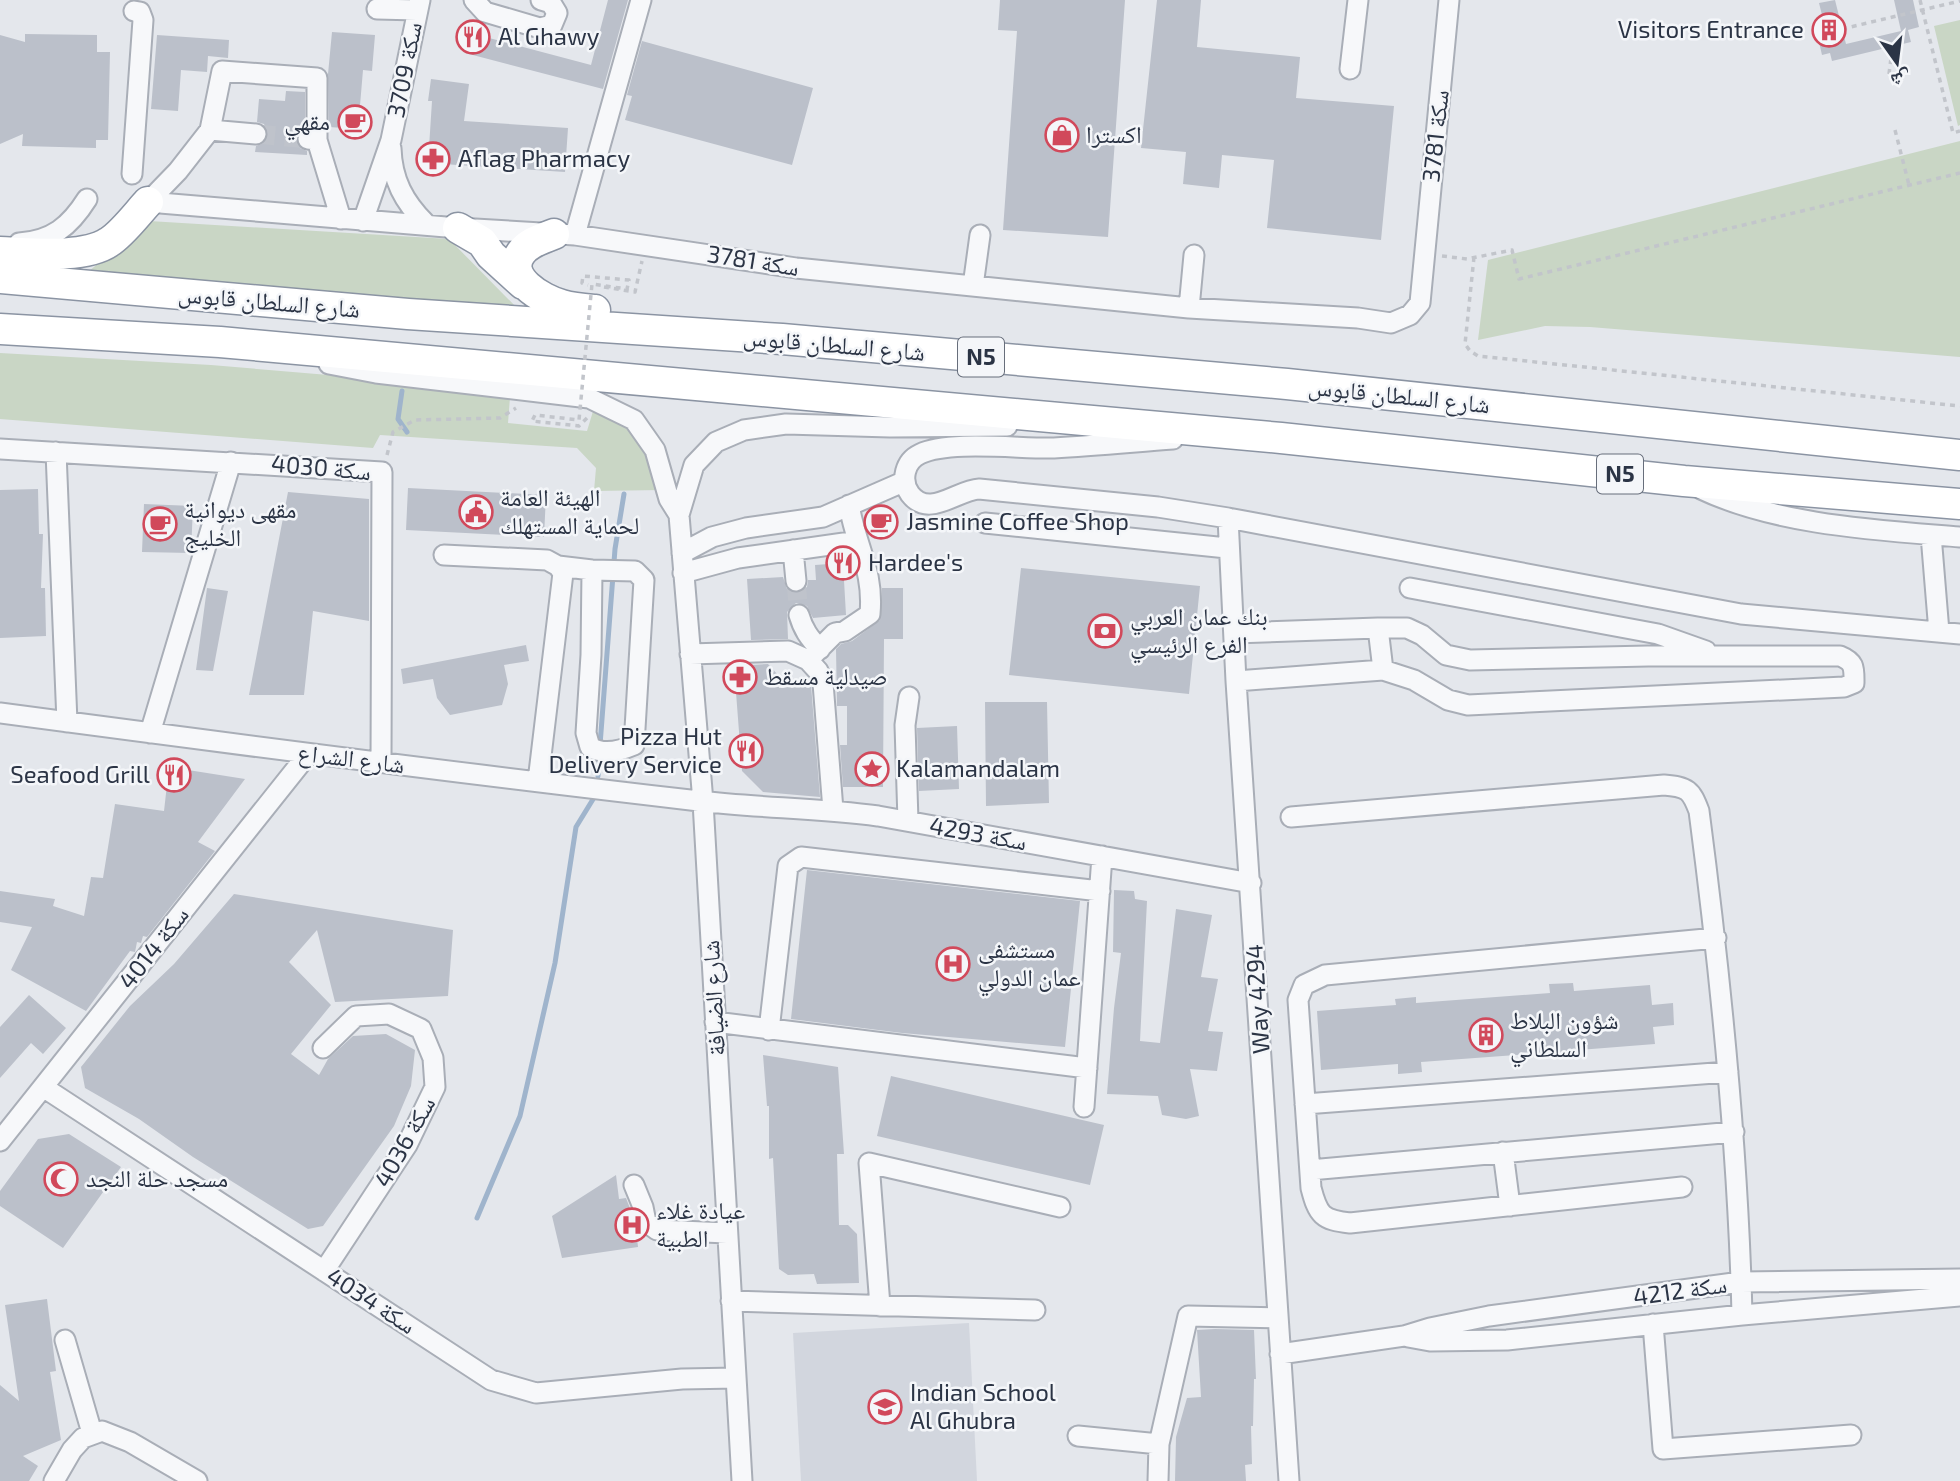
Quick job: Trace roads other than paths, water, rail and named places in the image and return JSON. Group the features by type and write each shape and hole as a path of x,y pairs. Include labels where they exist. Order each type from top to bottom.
{"highway":[{"path":"0,252 54,253 90,250 109,242 148,202"},
{"path":"458,228 482,242 491,255 523,284 560,305 782,339"},
{"path":"523,284 517,270 519,255 531,243 565,234"},
{"name":"شارع السلطان قابوس","path":"0,278 395,313 782,339 1287,384 1960,455"},
{"name":"شارع السلطان قابوس","path":"0,329 220,342 1235,434 1684,481 1960,504"}],"street":[{"path":"474,0 485,12 540,28 552,25 557,13 551,3 541,0"},
{"path":"565,234 640,0"},
{"path":"1350,69 1358,0"},
{"name":"سكة 3781","path":"148,202 363,221 565,234 796,268 1189,308 1358,318 1388,313 1402,306 1411,296 1423,263 1449,0"},
{"path":"377,9 418,5"},
{"name":"سكة 3709","path":"363,221 391,140 418,5"},
{"path":"132,174 143,20 140,12 134,10"},
{"path":"148,202 178,171 210,130 222,71 317,78 313,139 341,219"},
{"path":"210,130 256,134"},
{"name":"سكة 3709","path":"391,140 391,164 397,187 409,208 426,225"},
{"path":"0,243 42,240 61,231 76,217 87,199"},
{"path":"973,286 980,234"},
{"path":"1189,308 1194,255"},
{"path":"220,342 376,373 589,398 634,420 655,450 669,499 678,515"},
{"path":"678,515 694,465 716,442 744,430 786,424 890,427 1123,424"},
{"path":"1235,434 1054,448 939,447 918,454 907,465 904,482 916,501 931,504 947,502 967,490 979,489 1158,508 1227,518 1741,614 1960,634"},
{"name":"سكة 4030","path":"0,449 382,472 381,762"},
{"path":"56,452 67,722"},
{"path":"150,733 231,461"},
{"path":"1684,481 1724,500 1767,513 1960,537"},
{"path":"682,553 712,537 746,528 823,517 904,482"},
{"path":"814,654 835,633 845,631 870,614 867,562 858,541 849,505"},
{"name":"شارع الضيافة","path":"678,515 703,802 741,1481"},
{"name":"Way 4294","path":"1227,518 1289,1481"},
{"path":"985,523 1227,548"},
{"path":"1931,535 1939,632"},
{"path":"683,573 738,558 858,541"},
{"path":"793,550 796,581"},
{"path":"444,555 547,560 558,566 635,571 644,580 634,745 618,751 597,751 590,747 586,733 591,655 592,570"},
{"path":"538,782 562,573 558,566"},
{"path":"1410,588 1658,634 1721,656"},
{"path":"799,615 810,639 823,682 833,810"},
{"path":"1378,628 1382,670"},
{"path":"1234,633 1407,628 1422,635 1446,655 1470,660 1840,656 1850,660 1854,667 1853,683 1844,687 1468,705 1448,700 1414,680 1382,670 1236,681"},
{"path":"690,654 788,651 814,654"},
{"path":"908,821 905,725 909,697"},
{"name":"شارع الشراع","path":"0,713 703,802"},
{"name":"سكة 4014","path":"0,1141 308,754"},
{"path":"1291,817 1664,785 1681,786 1693,794 1699,811 1716,939 1734,1132 1742,1315"},
{"name":"سكة 4293","path":"703,802 833,810 908,821 1251,883"},
{"path":"1084,1107 1102,856"},
{"path":"769,1030 788,866 801,857 1100,891"},
{"path":"1682,1187 1350,1223 1328,1220 1316,1209 1310,1170 1298,1000 1304,985 1325,975 1716,939"},
{"name":"سكة 4036","path":"323,1048 356,1016 389,1014 421,1029 433,1058 435,1087 407,1145 324,1271"},
{"path":"715,1022 1087,1068"},
{"path":"1305,1104 1728,1072"},
{"name":"سكة 4034","path":"43,1087 491,1380 536,1393 682,1379 736,1378"},
{"path":"1310,1170 1734,1132"},
{"path":"1503,1152 1510,1206"},
{"path":"880,1306 869,1163 1060,1207"},
{"path":"634,1185 646,1222 657,1230 727,1233"},
{"name":"سكة 4212","path":"1280,1354 1404,1336 1489,1316 1741,1282 1960,1279"},
{"path":"1890,1302 1891,1280"},
{"name":"سكة 4212","path":"1404,1336 1430,1341 1507,1340 1742,1315 1960,1296"},
{"path":"731,1301 1035,1310"},
{"path":"1158,1481 1159,1444 1188,1316 1278,1318"},
{"path":"1479,1340 1489,1316"},
{"path":"1654,1324 1663,1449 1851,1435"},
{"path":"65,1340 92,1433"},
{"path":"54,1481 72,1450 92,1433 109,1433 167,1474 197,1481"},
{"path":"1078,1436 1159,1444"}],"waterway":[{"path":"402,391 398,419 407,432"},
{"path":"600,745 615,549 624,494"},
{"path":"598,776 600,755"},
{"path":"477,1218 520,1116 555,963 576,827 595,796"}],"tunnel":[{"path":"256,134 308,139"},
{"path":"796,581 799,615"}],"place":[{"name":"Visitors Entrance","path":"1829,30"},
{"name":"Al Ghawy","path":"473,37"},
{"name":"مقهي","path":"355,122"},
{"name":"اكسترا","path":"1062,135"},
{"name":"Aflag Pharmacy","path":"433,159"},
{"name":"الهيئة العامة لحماية المستهلك","path":"476,512"},
{"name":"Jasmine Coffee Shop","path":"881,522"},
{"name":"مقهى ديوانية الخليج","path":"160,524"},
{"name":"Hardee's","path":"843,563"},
{"name":"بنك عمان العربي الفرع الرئيسي","path":"1105,631"},
{"name":"صيدلية مسقط","path":"740,677"},
{"name":"Pizza Hut Delivery Service","path":"746,751"},
{"name":"Kalamandalam","path":"872,769"},
{"name":"Seafood Grill","path":"174,775"},
{"name":"مستشفى عمان الدولي","path":"953,964"},
{"name":"شؤون البلاط السلطاني","path":"1486,1035"},
{"name":"مسجد حلة النجد","path":"61,1179"},
{"name":"عيادة غلاء الطبية","path":"632,1225"},
{"name":"Indian School Al Ghubra","path":"885,1407"}]}
